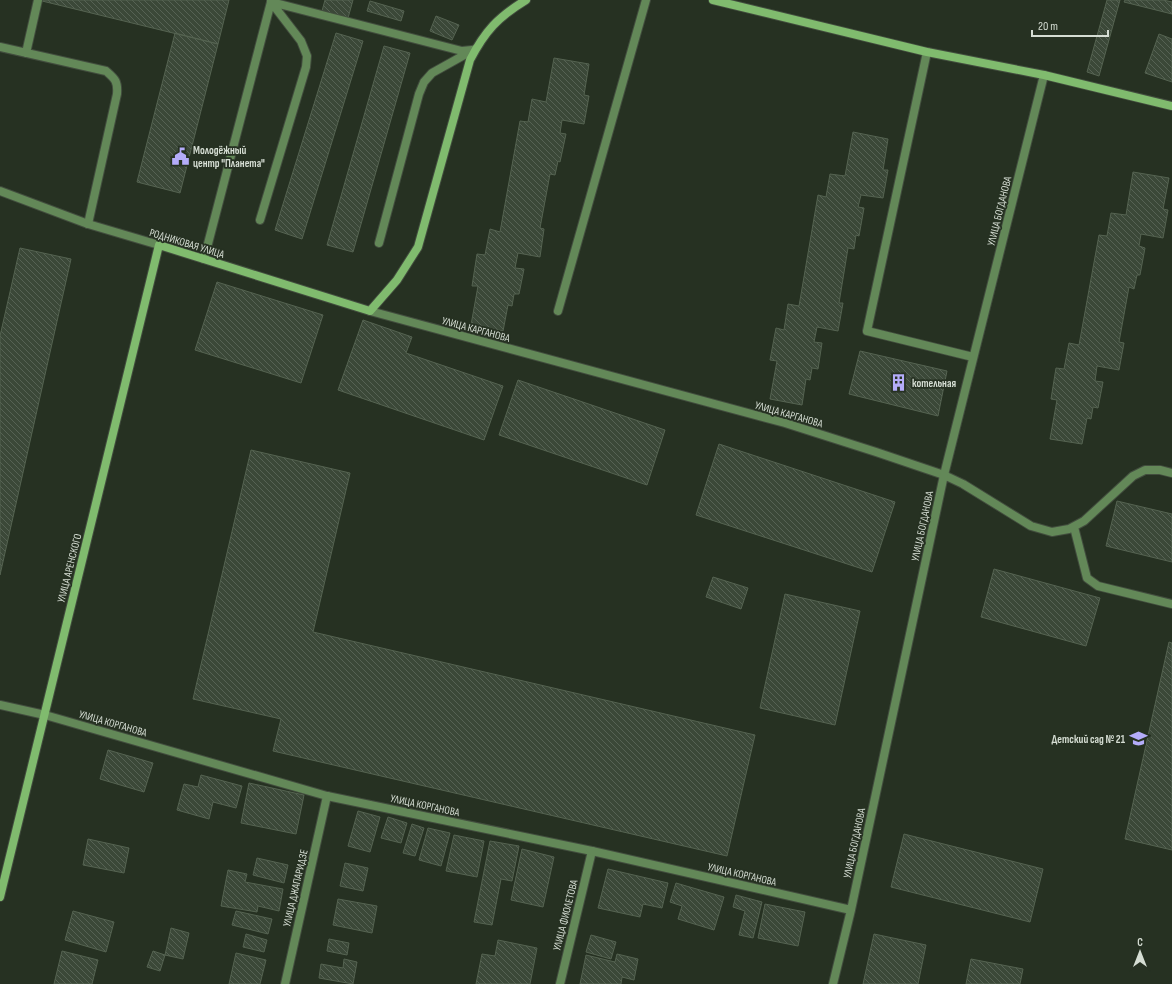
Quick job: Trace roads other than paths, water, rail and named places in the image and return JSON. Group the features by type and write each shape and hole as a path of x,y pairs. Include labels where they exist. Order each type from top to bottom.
{"street":[{"path":"26,53 38,0"},
{"path":"370,311 398,280 418,247 470,60 475,49 480,40 494,23 514,7 526,0"},
{"path":"558,311 646,0"},
{"path":"713,0 927,52 1044,75 1172,106"},
{"path":"271,1 462,51 475,49"},
{"path":"260,220 306,67 307,56 301,41 271,1"},
{"path":"204,259 271,1"},
{"path":"0,47 106,71 113,77 118,85 88,224"},
{"path":"379,243 419,94 424,82 432,73 475,49"},
{"path":"927,52 867,331 973,357"},
{"name":"УЛИЦА БОГДАНОВА","path":"833,984 851,910 944,475 1044,75"},
{"name":"РОДНИКОВАЯ УЛИЦА","path":"0,191 88,224 370,311"},
{"name":"УЛИЦА АРЕНСКОГО","path":"0,897 159,245"},
{"name":"УЛИЦА КАРГАНОВА","path":"370,311 785,423 944,475 963,484 1032,526 1052,532 1070,530 1084,521 1133,476 1145,470 1160,470 1172,473"},
{"path":"1074,527 1087,578 1098,586 1172,604"},
{"name":"УЛИЦА КОРГАНОВА","path":"0,705 45,715 327,796 592,851 851,910"},
{"name":"УЛИЦА ДЖАПАРИДЗЕ","path":"285,984 327,796"},
{"name":"УЛИЦА ФИОЛЕТОВА","path":"560,984 592,851"}],"place":[{"name":"Молодёжный центр \"Планета\"","path":"180,156"},
{"name":"котельная","path":"899,383"},
{"name":"Детский сад № 21","path":"1138,739"}]}
